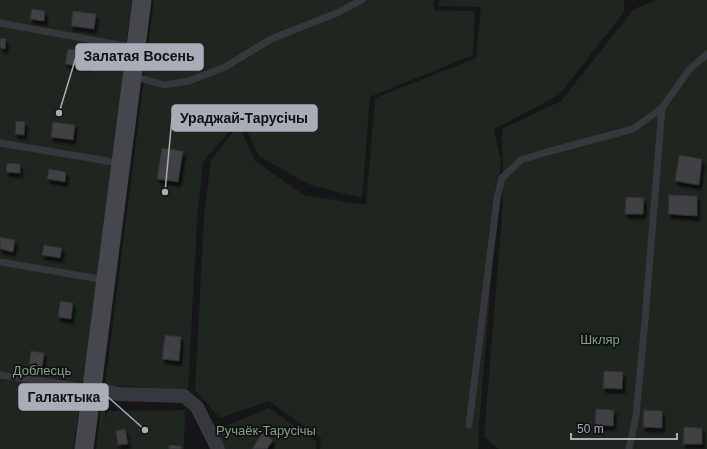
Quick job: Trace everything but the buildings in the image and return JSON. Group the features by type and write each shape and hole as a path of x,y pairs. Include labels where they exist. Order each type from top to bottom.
{"street":[{"path":"84,449 142,0"},
{"path":"92,389 119,394 184,396 197,407 218,449"}],"lane":[{"path":"133,76 164,85 189,81 225,67 271,39 337,13 362,0"},
{"path":"0,23 136,48"},
{"path":"469,425 502,178 521,160 633,129 662,108 689,70 707,54"},
{"path":"629,449 636,416 662,108"},
{"path":"0,143 122,164"},
{"path":"0,262 106,280"},
{"path":"0,375 92,389"}],"green space":[{"name":"Доблесць","path":"0,0 132,0 90,333 73,449 0,449"},
{"path":"154,0 434,0 434,10 475,11 473,55 370,97 362,198 310,185 259,156 241,118 203,162 197,221 188,390 105,385"},
{"path":"439,0 624,0 624,12 559,95 494,129 501,161 478,449 320,449 321,438 269,401 220,418 195,390 204,216 211,160 239,125 255,161 304,195 366,205 375,98 476,58 481,7 438,6"},
{"name":"Шкляр","path":"656,0 707,0 707,449 499,449 484,437 503,202 502,129 561,101 634,9"},
{"path":"101,407 105,408 105,421 107,411 185,410 184,449 96,449"},
{"name":"Ручаёк-Тарусічы","path":"269,408 317,442 316,449 212,449 216,430"}],"place":[{"name":"Залатая Восень","path":"59,113"},
{"name":"Ураджай-Тарусічы","path":"165,192"},
{"name":"Галактыка","path":"145,430"}]}
